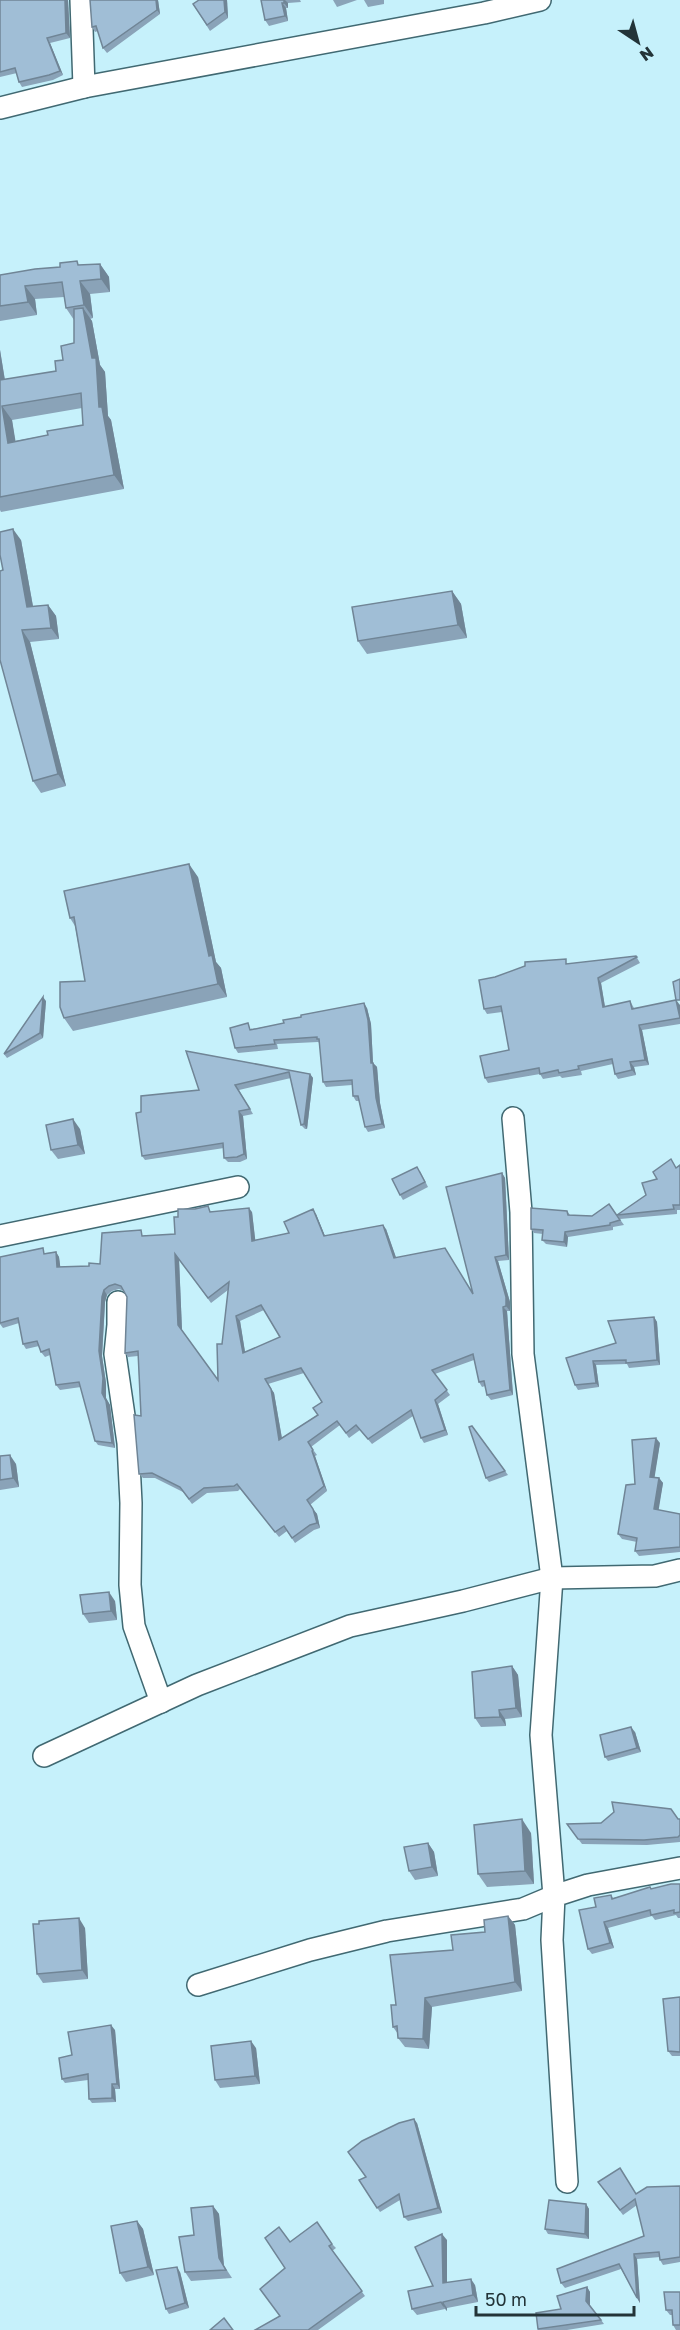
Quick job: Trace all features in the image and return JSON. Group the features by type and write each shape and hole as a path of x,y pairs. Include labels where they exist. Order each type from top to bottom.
{"street":[{"path":"81,0 84,87"},
{"path":"0,108 84,87 484,6 540,0"},
{"path":"513,1118 521,1212 523,1354 552,1578 541,1735 554,1896 552,1940 567,2182"},
{"path":"0,1236 238,1187"},
{"path":"118,1302 115,1354 128,1443 131,1503 130,1585 134,1626 160,1702"},
{"path":"44,1756 196,1685 350,1626 463,1601 552,1578 654,1576 680,1570"},
{"path":"198,1985 387,1930 523,1909 588,1885 680,1868"}],"building":[{"path":"0,0 65,0 66,33 47,38 60,71 19,82 15,68 0,72"},
{"path":"90,0 156,0 157,10 103,48 96,26 92,27"},
{"path":"199,0 224,0 225,12 207,25 193,4"},
{"path":"261,0 284,0 282,3 285,16 265,20"},
{"path":"77,261 78,265 100,264 101,279 80,281 84,305 66,308 62,282 25,286 28,302 0,306 0,275 60,267 60,263"},
{"path":"83,308 92,358 96,358 99,407 102,407 114,475 0,497 0,380 56,371 55,361 63,360 61,346 74,343 74,309","holes":["81,393 83,425 47,431 48,435 8,443 2,406"]},
{"path":"13,529 27,607 48,605 51,628 22,630 58,774 33,781 0,660 0,571 3,570 0,555 0,532"},
{"path":"452,591 458,625 358,641 352,607"},
{"path":"189,864 209,956 212,955 218,984 64,1018 60,1007 60,982 85,981 74,917 70,918 64,891"},
{"path":"636,956 598,978 603,1007 630,1001 632,1009 676,1000 680,1018 639,1025 645,1060 630,1062 632,1070 615,1074 612,1059 578,1066 579,1069 559,1073 558,1070 540,1074 539,1068 485,1078 480,1056 509,1050 501,1006 484,1009 479,980 525,966 525,962 566,959 566,964"},
{"path":"680,979 680,1000 676,1000 673,982"},
{"path":"43,997 40,1033 4,1054"},
{"path":"364,1003 368,1020 376,1098 382,1124 365,1127 358,1096 353,1096 352,1080 323,1082 317,1037 274,1040 275,1044 235,1048 230,1028 248,1023 250,1030 284,1023 283,1020 301,1017 301,1015"},
{"path":"186,1051 310,1074 304,1124 301,1125 289,1072 235,1085 250,1109 239,1111 244,1154 224,1158 223,1143 142,1156 136,1113 141,1112 141,1096 199,1090"},
{"path":"73,1119 78,1145 51,1150 46,1125"},
{"path":"671,1159 676,1168 680,1165 680,1205 673,1205 674,1209 617,1215 646,1195 642,1183 657,1179 653,1172"},
{"path":"417,1167 425,1182 400,1195 392,1179"},
{"path":"502,1173 506,1255 495,1257 506,1297 506,1306 503,1307 510,1390 487,1395 484,1381 479,1382 473,1354 432,1370 447,1390 435,1400 445,1430 421,1438 411,1410 368,1439 356,1425 346,1433 337,1421 308,1442 313,1450 324,1486 307,1500 313,1509 317,1523 310,1525 292,1538 284,1526 275,1532 237,1484 204,1488 189,1499 180,1487 152,1473 139,1474 134,1415 141,1416 138,1351 125,1353 127,1297 121,1286 115,1284 109,1286 104,1290 102,1297 99,1351 103,1378 102,1393 106,1401 112,1443 95,1441 79,1382 56,1385 49,1349 41,1352 37,1341 23,1344 18,1318 0,1323 0,1257 43,1248 44,1254 56,1252 57,1267 100,1264 102,1233 141,1230 142,1236 175,1234 174,1217 178,1217 178,1209 208,1206 210,1212 249,1208 252,1241 289,1233 284,1222 313,1209 324,1236 383,1225 394,1258 445,1248 473,1294 446,1187","holes":["175,1254 208,1298 229,1282 222,1344 217,1344 218,1380 178,1325","261,1305 280,1337 243,1353 236,1316","301,1368 322,1402 313,1408 318,1415 279,1440 271,1389 265,1379"]},
{"path":"609,1204 620,1220 610,1225 565,1232 564,1242 542,1240 543,1230 531,1229 531,1208 567,1211 568,1215 592,1216"},
{"path":"654,1317 657,1360 626,1363 626,1360 593,1361 596,1383 575,1385 566,1358 616,1343 608,1321"},
{"path":"472,1426 505,1471 486,1478 469,1427"},
{"path":"656,1438 650,1477 659,1478 654,1509 680,1514 680,1547 635,1551 637,1538 618,1534 626,1485 635,1484 632,1440"},
{"path":"10,1455 13,1478 0,1480 0,1456"},
{"path":"109,1592 111,1611 83,1614 80,1595"},
{"path":"512,1666 516,1708 499,1710 500,1717 475,1718 472,1672"},
{"path":"631,1727 637,1748 605,1757 600,1735"},
{"path":"612,1802 671,1809 680,1819 680,1835 644,1840 578,1839 567,1824 601,1823 614,1812"},
{"path":"522,1819 525,1871 478,1874 474,1825"},
{"path":"428,1843 432,1867 409,1871 404,1847"},
{"path":"680,1884 680,1912 674,1913 674,1910 651,1915 650,1910 604,1922 610,1943 588,1949 579,1910 596,1907 594,1898 611,1895 612,1899 650,1887 651,1889"},
{"path":"508,1916 515,1982 425,1998 423,2039 398,2038 397,2026 393,2027 391,2005 396,2005 390,1955 453,1950 451,1935 485,1932 484,1920"},
{"path":"79,1918 82,1970 37,1974 33,1924 39,1924 39,1921"},
{"path":"680,1997 680,2052 668,2051 663,1999"},
{"path":"111,2025 117,2084 112,2084 112,2098 89,2099 88,2074 62,2079 59,2058 72,2055 68,2032"},
{"path":"251,2041 255,2076 215,2080 211,2046"},
{"path":"414,2119 438,2208 404,2217 399,2194 377,2208 359,2180 366,2177 348,2152 362,2141 399,2123"},
{"path":"620,2168 636,2194 647,2187 680,2186 680,2257 660,2260 659,2252 634,2254 637,2298 619,2264 561,2283 557,2269 644,2236 635,2199 620,2210 598,2182"},
{"path":"549,2200 586,2204 585,2234 545,2229"},
{"path":"213,2206 219,2258 226,2270 185,2272 179,2237 194,2235 191,2208"},
{"path":"137,2221 148,2267 120,2273 111,2226"},
{"path":"317,2222 332,2244 329,2246 362,2291 308,2330 255,2330 280,2316 260,2289 285,2268 265,2238 279,2227 290,2242"},
{"path":"442,2234 443,2283 471,2279 473,2295 443,2302 443,2305 441,2302 412,2309 408,2291 433,2286 415,2247"},
{"path":"177,2267 185,2303 166,2309 156,2270"},
{"path":"587,2287 586,2301 601,2320 538,2329 536,2313 561,2309 557,2296"},
{"path":"664,2292 680,2292 680,2325 673,2325 672,2310 666,2310"},
{"path":"224,2318 233,2330 210,2330"}]}
